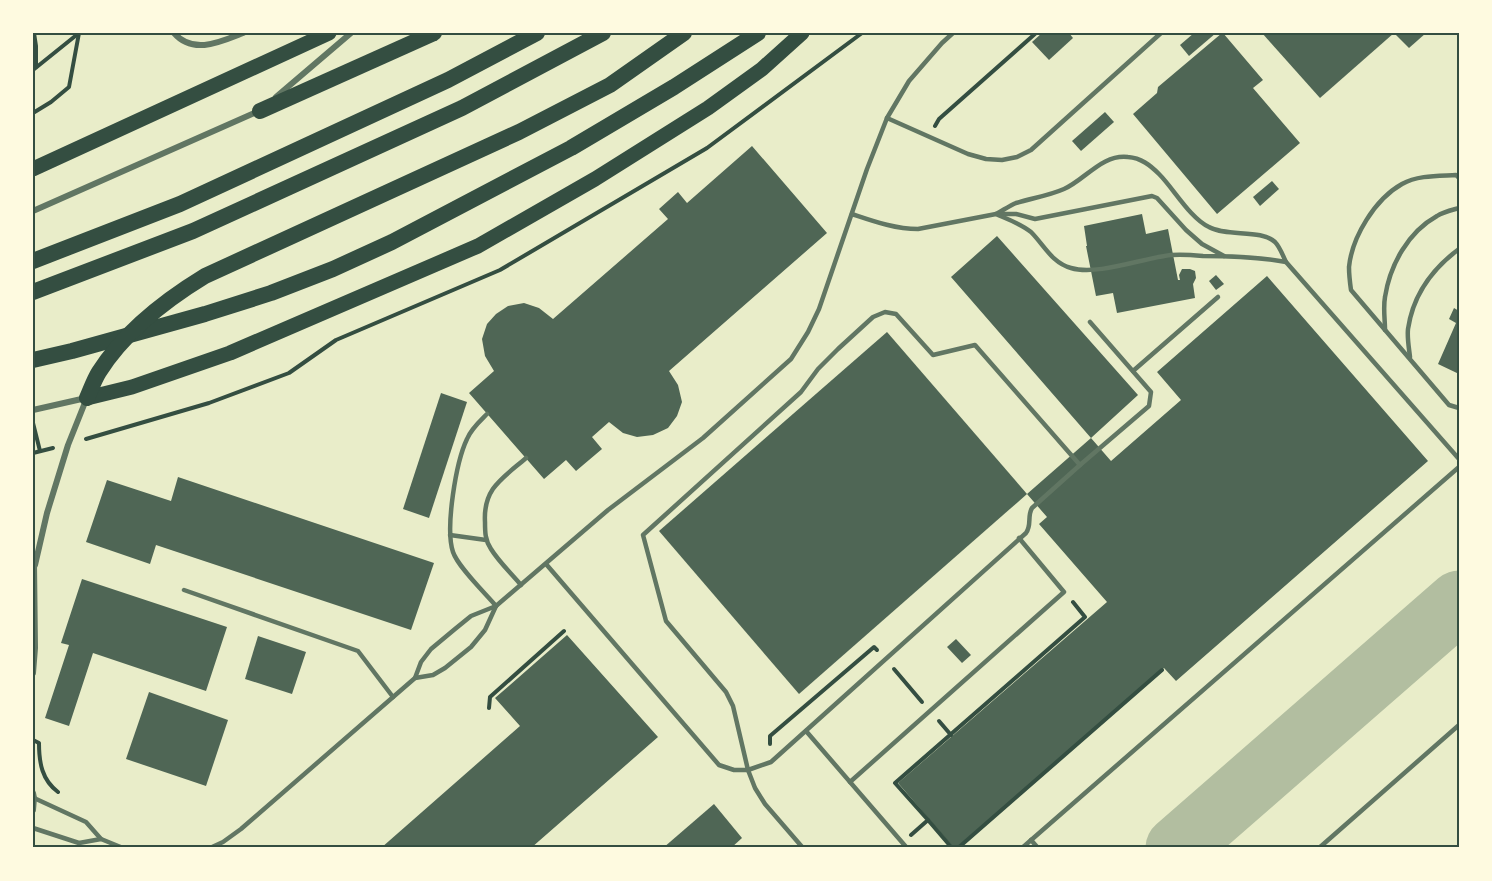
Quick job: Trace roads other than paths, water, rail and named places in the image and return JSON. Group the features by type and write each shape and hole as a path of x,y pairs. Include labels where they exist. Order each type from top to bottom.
{"highway":[{"path":"260,111 434,33"},
{"path":"33,261 180,204 448,80 537,33"},
{"path":"33,292 193,231 462,108 603,33"},
{"path":"87,398 98,374 128,335 175,294 205,276 519,132 610,85 684,33"},
{"path":"33,360 205,314 271,293 333,269 392,242 571,148 674,87 758,33"}],"main road":[{"path":"33,169 329,33"},
{"path":"87,398 132,387 230,353 478,246 595,179 708,108 762,69 802,33"}],"street":[{"path":"174,33 180,39 196,46 216,44 243,33"},
{"path":"33,211 260,111 351,33"},
{"path":"33,410 87,398"},
{"path":"35,565 46,513 68,445 87,398"},
{"path":"33,554 35,565 33,673"},
{"path":"33,810 34,796"}],"lane":[{"path":"210,848 241,829 415,678 421,662 431,649 471,616 496,606 608,510 703,438 791,359 819,309 887,118 909,81 953,33"},
{"path":"887,118 968,154 1002,160 1017,157 1031,150 1161,33"},
{"path":"996,214 1014,204 1040,198 1068,187 1111,158 1123,156 1146,163 1159,174 1197,219 1207,227 1218,231 1263,236 1275,242 1286,262 1459,459"},
{"path":"1459,178 1456,175 1426,177 1402,184 1383,198 1367,219 1356,240 1349,267 1351,291 1449,405 1459,408"},
{"path":"852,214 896,227 918,229 996,214 1016,214 1035,219 1152,196 1157,198 1185,230 1202,244 1224,256"},
{"path":"1385,330 1385,298 1392,271 1403,249 1419,229 1438,215 1459,208"},
{"path":"996,214 1024,227 1050,256 1062,265 1073,269 1091,270 1173,255 1224,256 1286,262"},
{"path":"1410,359 1408,331 1415,303 1426,282 1442,261 1459,249"},
{"path":"1133,370 1218,297"},
{"path":"803,848 754,788 733,706 726,692 666,621 643,535 801,392 818,369 838,349 873,317 885,312 896,314 933,355 975,345 1080,465"},
{"path":"546,564 719,765 734,770 748,770 771,762 1026,533 1032,508 1149,406 1151,392 1090,322"},
{"path":"487,414 468,436 460,454 449,523 453,553 465,571 496,606"},
{"path":"521,585 486,540 484,509 488,494 498,481 526,458"},
{"path":"1022,848 1459,467"},
{"path":"450,535 486,540"},
{"path":"850,782 1064,592 1019,538"},
{"path":"184,590 358,651 393,697"},
{"path":"415,678 433,675 471,647 485,630 496,606"},
{"path":"1319,848 1459,725"},
{"path":"806,731 907,848"},
{"path":"34,796 86,822 101,839 123,848"},
{"path":"33,828 79,843 101,839"},
{"path":"1031,840 1038,848"}]}
